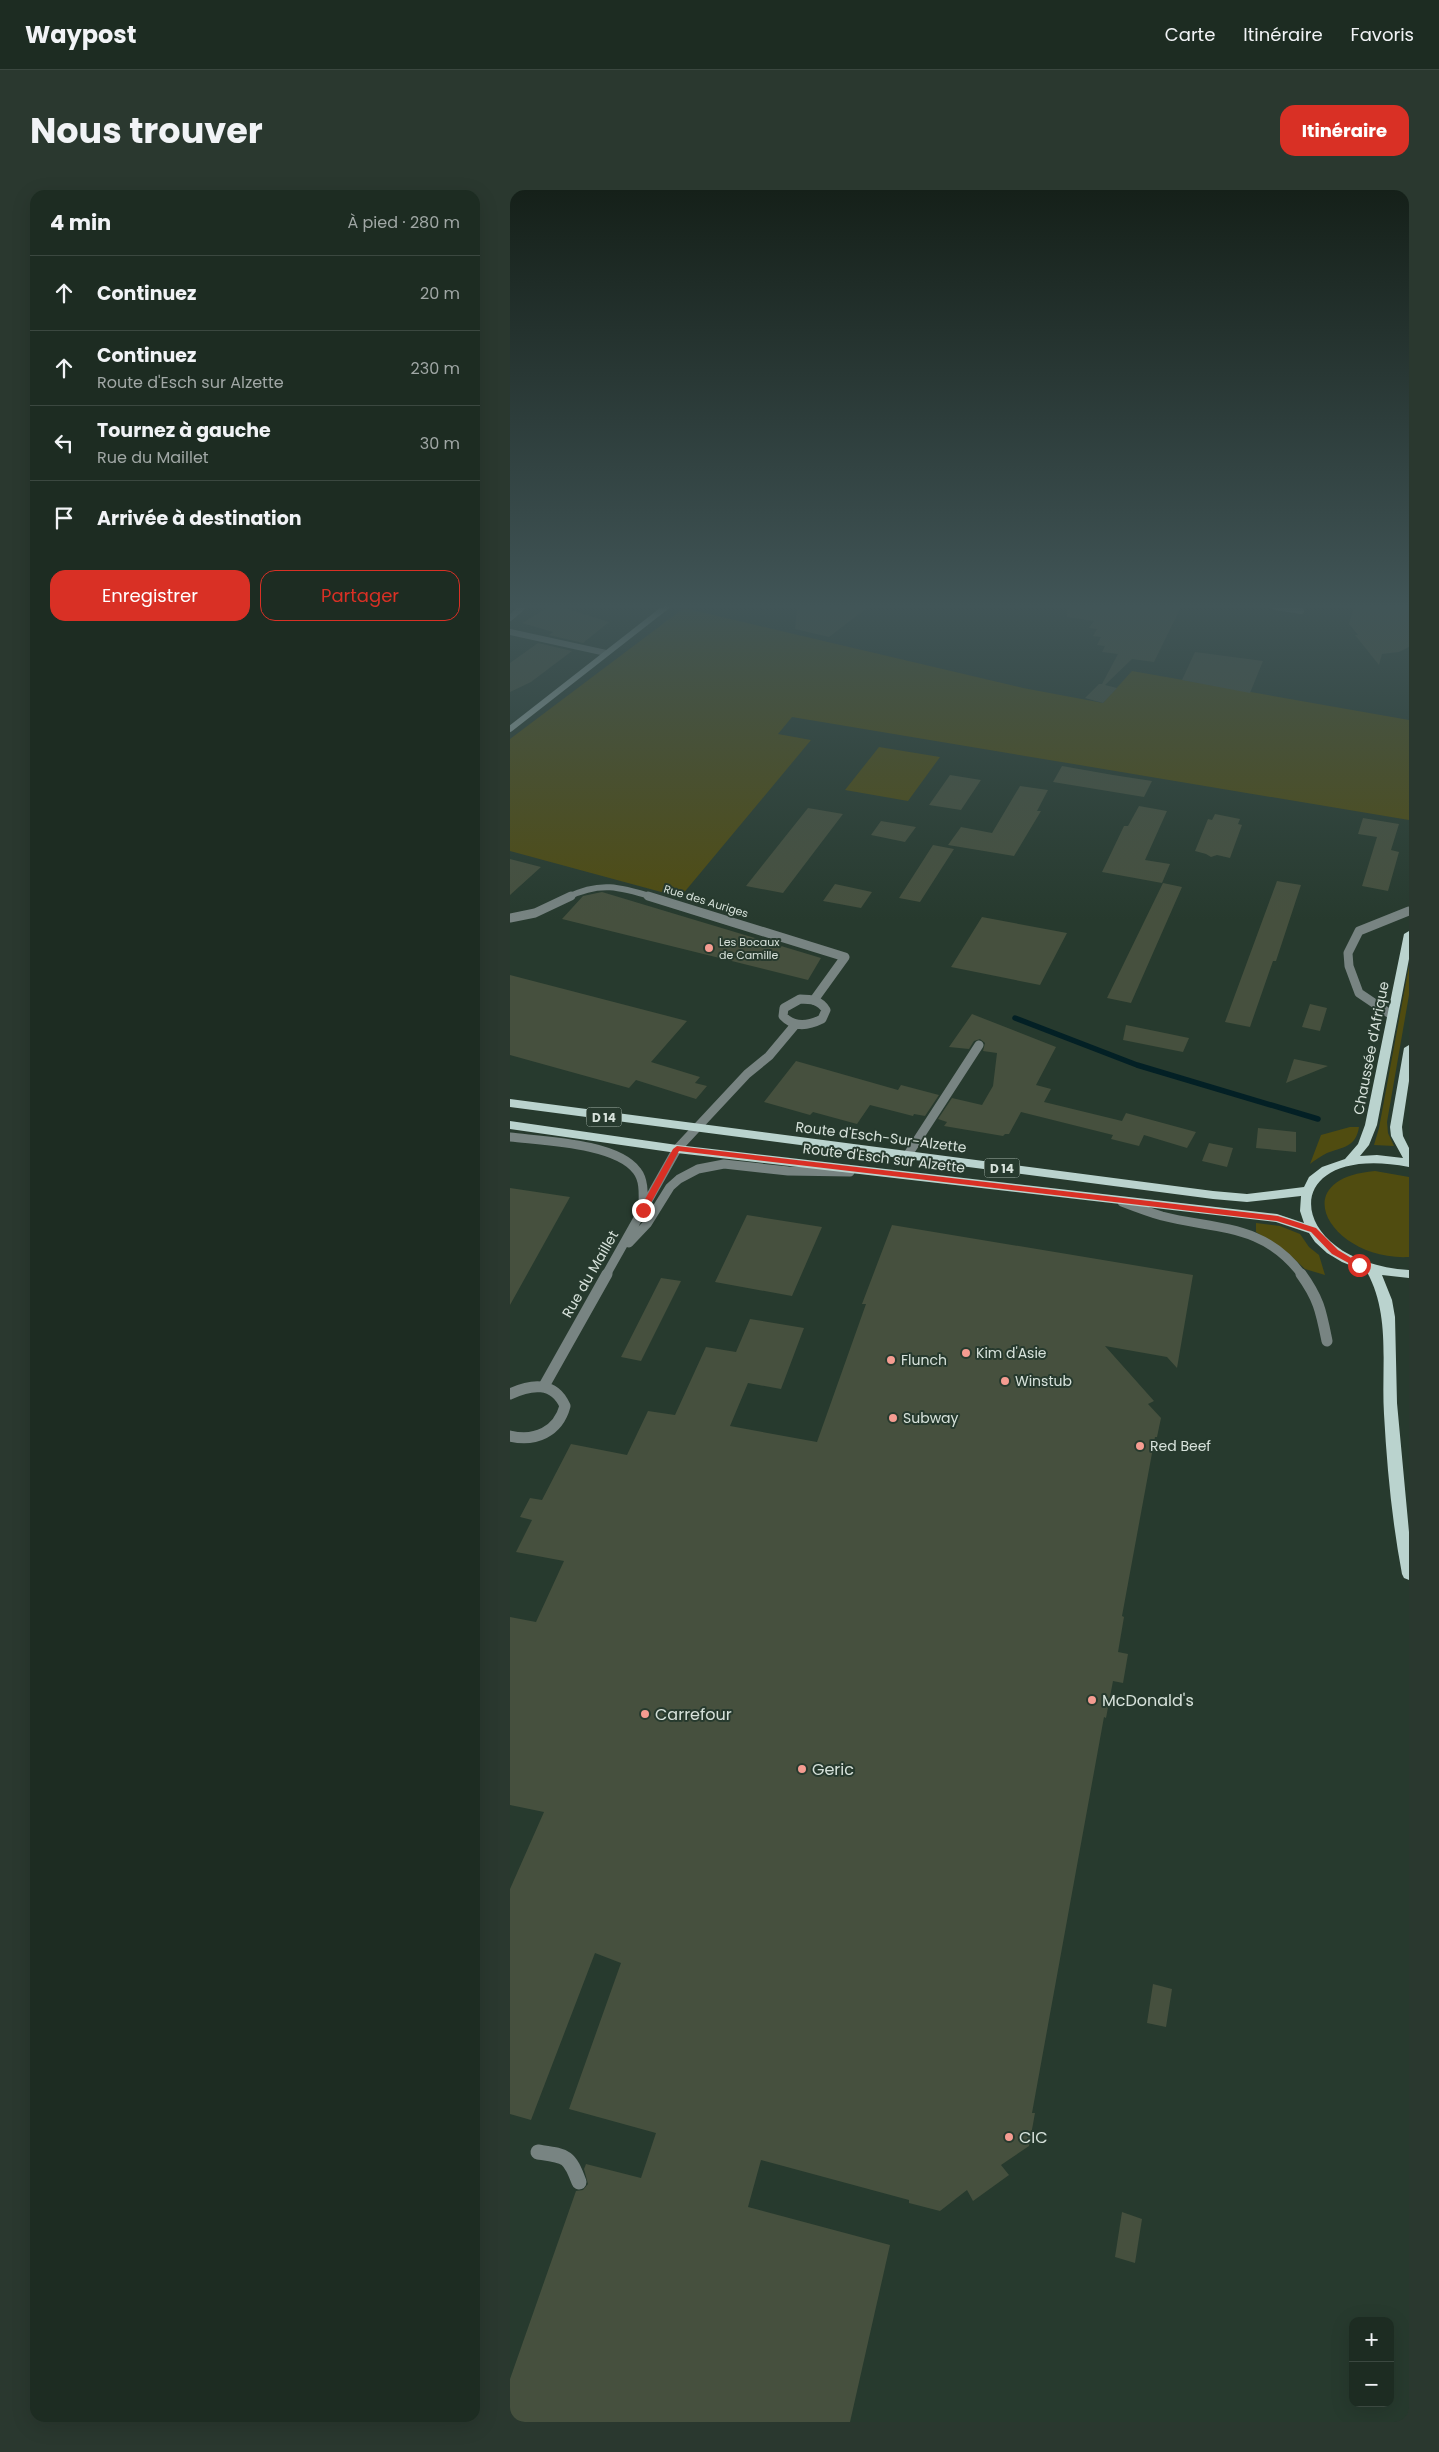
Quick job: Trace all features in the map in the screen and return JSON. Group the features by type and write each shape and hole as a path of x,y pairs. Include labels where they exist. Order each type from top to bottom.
{"main road":[{"name":"Chaussée d'Afrique","path":"1349,1161 1363,1145 1371,1125 1409,934"},
{"path":"1409,1048 1396,1127 1397,1136 1409,1158"},
{"name":"Route d'Esch-Sur-Alzette","path":"510,1102 697,1129 1214,1195 1255,1197 1308,1191"},
{"name":"Route d'Esch sur Alzette","path":"510,1125 677,1149 1122,1202 1278,1218 1313,1230"},
{"path":"1409,1163 1380,1158 1349,1161 1323,1172 1308,1191 1306,1210 1313,1230 1335,1252 1372,1269 1409,1274"},
{"path":"1372,1269 1382,1284 1388,1304 1390,1403 1402,1536 1409,1574"}],"street":[{"path":"510,729 533,711"},
{"name":"Rue des Auriges","path":"510,918 535,913 582,890 600,886 618,887 702,911 845,957 814,1000"},
{"path":"1393,1016 1359,993 1349,966 1348,953 1359,931 1409,912"},
{"path":"814,1000 820,1003 826,1010 822,1019 810,1024 795,1024 783,1016 784,1008 794,1001 814,1000"},
{"path":"697,1129 746,1074 769,1056 795,1024"},
{"path":"907,1156 979,1045"},
{"name":"Rue du Maillet","path":"544,1386 677,1149 697,1129"},
{"path":"510,1137 575,1146 620,1156 637,1170 642,1181 643,1210"},
{"path":"619,1252 647,1224 670,1187 679,1179 698,1169 724,1164 788,1171 874,1172"},
{"path":"1122,1202 1162,1216 1239,1230 1278,1250 1300,1271 1315,1294 1327,1341"},
{"path":"510,1394 521,1388 544,1386 552,1389 563,1399 565,1406 561,1419 548,1432 530,1438 510,1437"},
{"path":"538,2152 559,2155 572,2163 580,2182"}],"shaded area":[{"path":"547,711 1359,711 1409,720 1409,820 792,717 778,734 811,740 682,895 676,896 510,851 510,739"},
{"path":"879,747 940,757 908,801 845,790"},
{"path":"1409,966 1409,995 1387,1122 1388,1133 1394,1146 1374,1145 1379,1128"},
{"path":"1350,1127 1359,1127 1352,1142 1327,1153 1310,1164 1321,1135"},
{"path":"1375,1171 1409,1177 1409,1257 1382,1255 1358,1246 1340,1234 1328,1218 1325,1203 1330,1188 1347,1177"},
{"path":"1256,1223 1280,1226 1300,1234 1309,1247 1319,1255 1325,1275 1305,1269 1287,1252 1256,1232"}],"building":[{"path":"1062,766 1152,781 1144,797 1053,782"},
{"path":"950,775 981,780 961,810 929,805"},
{"path":"1020,786 1048,790 1037,811 1041,811 1014,856 948,845 961,827 992,833"},
{"path":"1139,806 1167,811 1145,860 1170,864 1162,883 1102,872 1124,826 1128,826"},
{"path":"808,808 843,814 783,893 746,886"},
{"path":"1215,814 1240,819 1238,824 1242,825 1230,858 1217,855 1211,857 1195,851 1208,819 1212,820"},
{"path":"1363,818 1399,824 1391,850 1399,852 1388,891 1362,886 1377,837 1358,834"},
{"path":"881,821 916,827 905,842 871,835"},
{"path":"933,845 954,849 920,902 899,898"},
{"path":"510,859 541,867 510,895"},
{"path":"1277,881 1301,885 1276,961 1273,961 1250,1027 1225,1022"},
{"path":"1163,883 1182,887 1131,1003 1107,998"},
{"path":"835,884 872,892 861,908 823,901"},
{"path":"602,892 821,958 808,980 562,919 583,896"},
{"path":"982,917 1067,933 1040,985 951,967"},
{"path":"510,975 687,1021 651,1062 700,1077 695,1083 707,1086 696,1099 636,1080 629,1088 510,1055"},
{"path":"1310,1004 1327,1008 1320,1031 1302,1027"},
{"path":"972,1014 1056,1047 1036,1085 1051,1089 1044,1102 1122,1121 1126,1113 1196,1132 1187,1148 1144,1135 1139,1146 1111,1139 1113,1135 1021,1112 1009,1134 1003,1136 944,1126 947,1122 938,1119 952,1098 982,1105 993,1086 997,1053 983,1051 985,1043 980,1039 974,1041 969,1049 949,1047"},
{"path":"1126,1025 1189,1038 1183,1052 1123,1040"},
{"path":"1294,1059 1328,1066 1286,1083"},
{"path":"796,1061 898,1090 901,1085 939,1095 925,1116 914,1114 913,1116 870,1105 857,1124 813,1112 810,1115 764,1102"},
{"path":"1258,1128 1296,1132 1296,1152 1256,1148"},
{"path":"1209,1143 1233,1148 1227,1167 1202,1161"},
{"path":"510,1188 570,1197 510,1305"},
{"path":"747,1215 822,1227 792,1296 715,1282"},
{"name":"Geric","path":"892,1225 1193,1275 1177,1368 1167,1357 1105,1346 1154,1401 1148,1404 1161,1418 1157,1437 1155,1437 1122,1616 1124,1617 1118,1652 1128,1654 1123,1683 1113,1681 1106,1718 1104,1717 1032,2113 1035,2113 1029,2146 1001,2165 1009,2175 973,2201 967,2190 940,2211 909,2203 909,2200 761,2160 748,2207 890,2245 850,2422 510,2422 510,2379 576,2191 583,2190 588,2184 584,2169 586,2164 641,2178 656,2133 569,2109 621,1963 595,1953 531,2120 510,2114 510,1889 544,1812 510,1805 510,1617 536,1622 564,1561 516,1552 532,1520 520,1517 530,1498 542,1500 571,1444 627,1455 648,1411 675,1415 706,1347 736,1352 750,1319 804,1328 781,1389 748,1383 730,1426 817,1442 866,1304 862,1304"},
{"path":"661,1278 681,1281 641,1361 621,1357"},
{"path":"1153,1984 1172,1989 1166,2027 1147,2023"},
{"path":"1122,2212 1142,2219 1135,2263 1115,2257"}],"waterway":[{"path":"1015,1018 1137,1065 1318,1119"}],"place":[{"name":"Les Bocaux de Camille","path":"709,948"},
{"name":"Kim d'Asie","path":"966,1353"},
{"name":"Flunch","path":"891,1360"},
{"name":"Winstub","path":"1005,1381"},
{"name":"Subway","path":"893,1418"},
{"name":"Red Beef","path":"1140,1446"},
{"name":"McDonald's","path":"1092,1700"},
{"name":"Carrefour","path":"645,1714"},
{"name":"Geric","path":"802,1769"},
{"name":"CIC","path":"1009,2137"}],"route":[{"path":"643,1210 668,1162 677,1149 1122,1202 1278,1218 1313,1230 1335,1252 1359,1265"}]}
